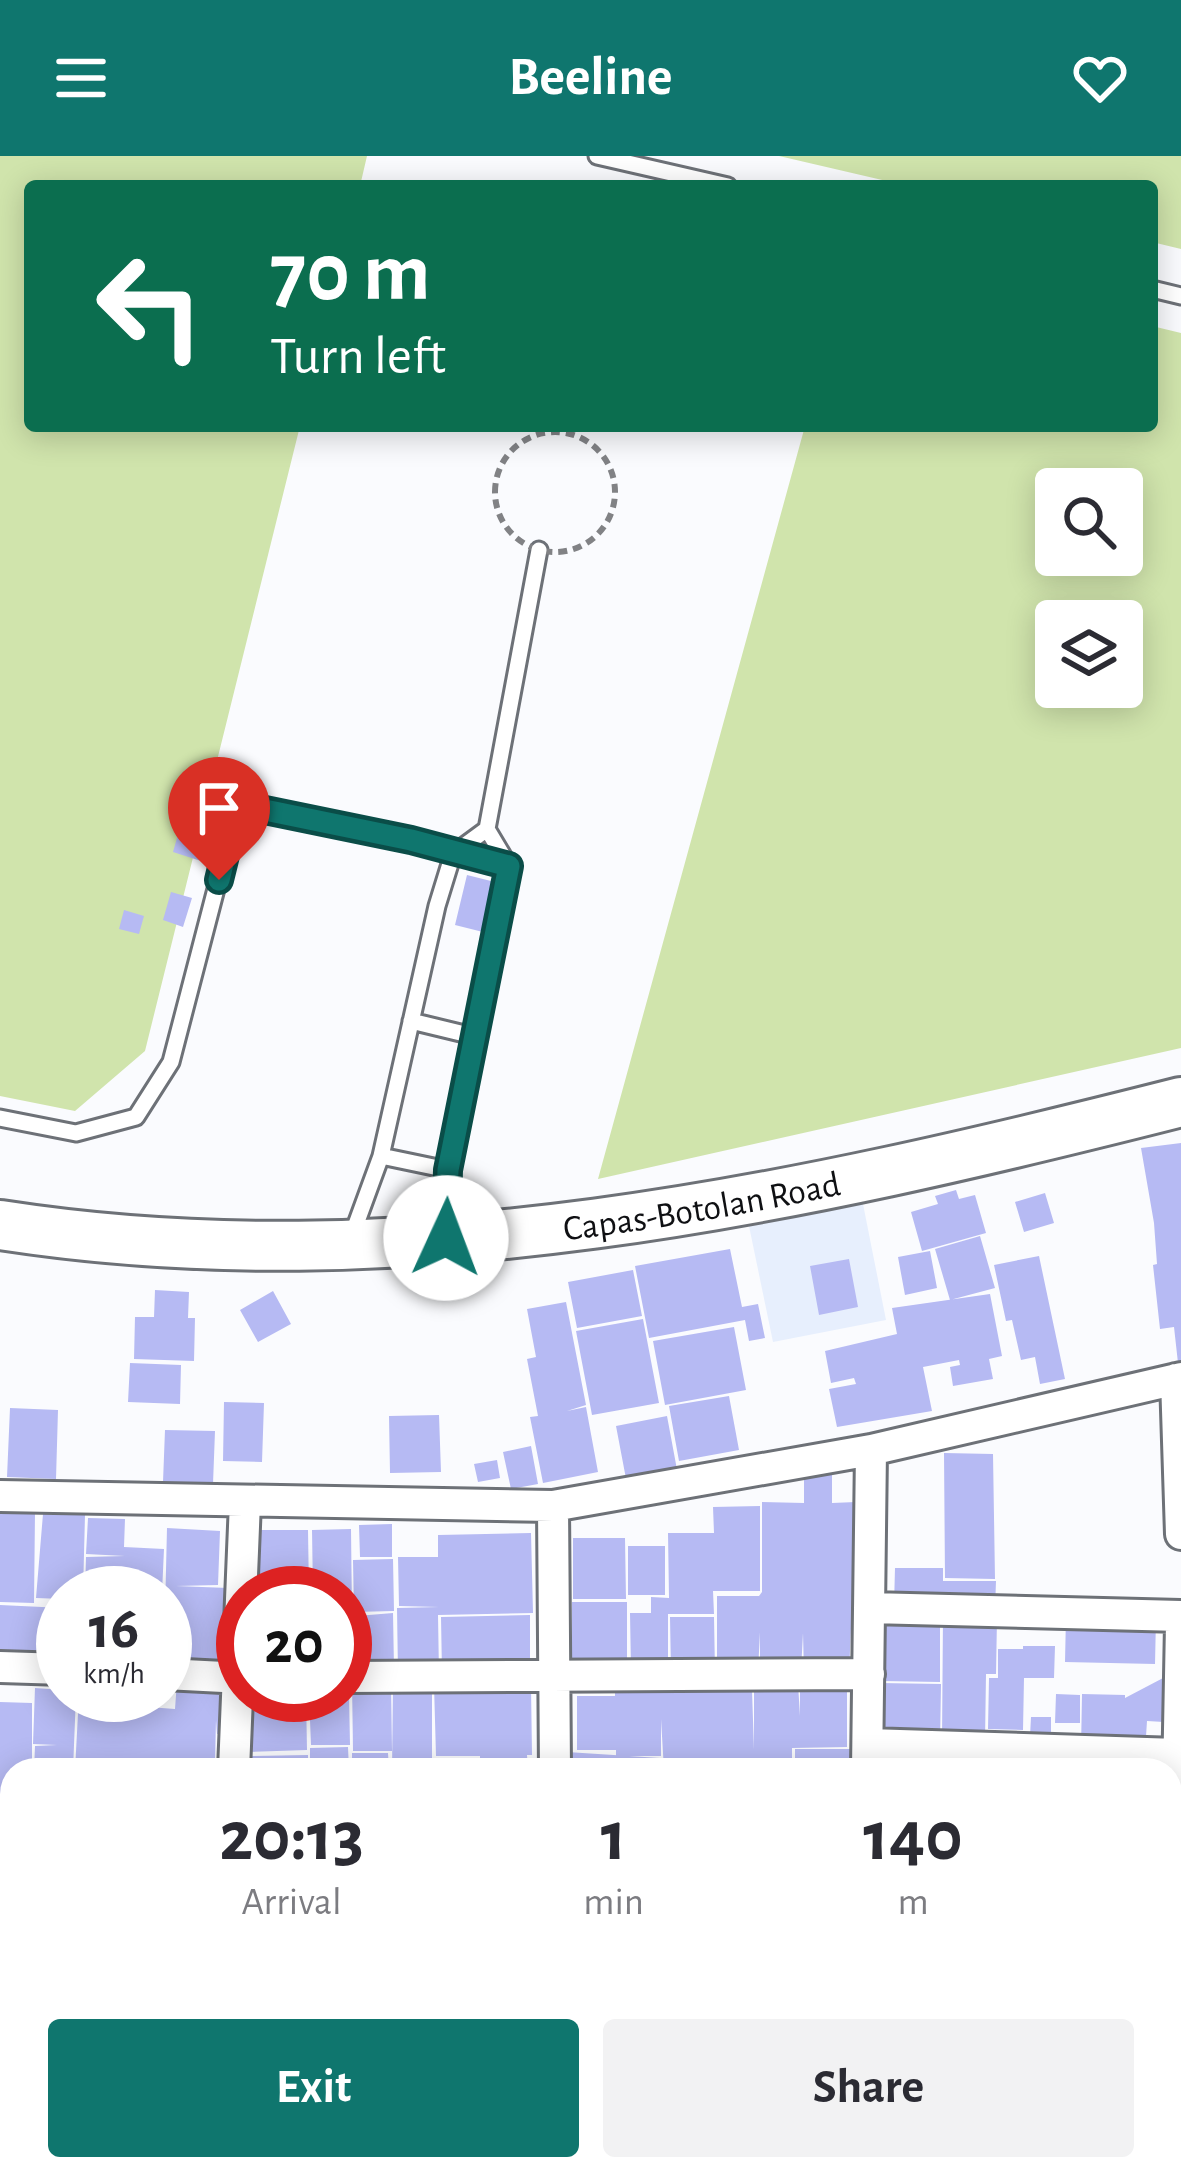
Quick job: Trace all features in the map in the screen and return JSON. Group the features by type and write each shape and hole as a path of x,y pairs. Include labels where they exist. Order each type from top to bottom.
{"main road":[{"name":"Capas-Botolan Road","path":"0,1225 202,1245 348,1246 528,1234 875,1177 1181,1102"}],"street":[{"path":"0,1496 554,1506 872,1450 1179,1379 1181,1534"},
{"path":"872,1450 867,1757 1177,1754"},
{"path":"244,1566 245,1502"},
{"path":"554,1506 555,1758"},
{"path":"870,1608 1181,1620 1177,1758"},
{"path":"0,1666 36,1668"},
{"path":"372,1677 869,1674"},
{"path":"235,1758 238,1722"}],"lane":[{"path":"597,156 702,180"},
{"path":"446,1238 448,1170 509,866 487,829 539,550"},
{"path":"0,1118 76,1133 136,1117 171,1062 230,835 260,809 509,866"},
{"path":"348,1246 381,1156 453,854 487,829"},
{"path":"411,1021 477,1037"},
{"path":"381,1156 448,1170"}],"path":[{"path":"550,432 529,437 512,450 494,487 496,508 506,527 539,550 577,548 605,524 613,507 611,470 602,454 574,432"}],"shaded area":[{"path":"863,1204 886,1320 773,1342 749,1226"}],"green space":[{"path":"0,156 367,156 361,180 24,180 24,432 299,432 145,1051 75,1111 0,1096"},
{"path":"779,156 1181,156 1181,249 1158,243 1158,180 882,180"},
{"path":"1158,327 1181,333 1181,1048 598,1179 803,432 1158,432"}],"building":[{"path":"183,817 215,826 204,862 173,852"},
{"path":"467,875 495,882 483,932 455,925"},
{"path":"171,892 192,898 183,927 163,920"},
{"path":"124,910 144,916 139,934 119,929"},
{"path":"1181,1143 1178,1363 1174,1327 1160,1329 1154,1223 1141,1148"},
{"path":"956,1190 959,1199 975,1195 986,1233 922,1251 911,1212 938,1204 935,1196"},
{"path":"1045,1193 1054,1223 1024,1232 1015,1202"},
{"path":"980,1236 995,1288 950,1300 935,1249"},
{"path":"730,1249 742,1307 758,1304 765,1338 749,1341 745,1320 649,1338 635,1266"},
{"path":"930,1251 937,1288 905,1295 898,1257"},
{"path":"1039,1256 1065,1379 1040,1384 1035,1357 1021,1360 1012,1320 1006,1321 994,1265"},
{"path":"849,1259 858,1307 819,1315 810,1266"},
{"path":"633,1270 642,1316 577,1328 568,1282"},
{"path":"155,1290 189,1292 188,1318 195,1318 194,1361 134,1359 135,1317 154,1317"},
{"path":"273,1291 291,1324 258,1342 240,1310"},
{"path":"990,1294 1002,1356 989,1359 993,1379 953,1386 950,1367 960,1365 959,1360 923,1367 932,1411 837,1427 829,1389 856,1384 854,1378 831,1383 825,1351 897,1334 892,1308"},
{"path":"566,1302 586,1405 567,1411 586,1407 598,1472 543,1483 530,1417 538,1416 527,1359 536,1357 527,1309"},
{"path":"643,1319 659,1403 592,1415 576,1331"},
{"path":"734,1327 746,1390 665,1405 653,1341"},
{"path":"130,1363 181,1365 180,1404 128,1402"},
{"path":"729,1396 739,1450 679,1461 669,1406"},
{"path":"224,1402 264,1403 262,1462 223,1461"},
{"path":"10,1408 58,1410 56,1479 7,1477"},
{"path":"439,1415 441,1472 390,1473 389,1416"},
{"path":"667,1416 678,1475 627,1484 616,1426"},
{"path":"165,1430 215,1431 213,1484 163,1482"},
{"path":"531,1446 538,1484 511,1489 503,1452"},
{"path":"944,1453 993,1454 995,1579 945,1578"},
{"path":"497,1460 500,1478 478,1482 474,1464"},
{"path":"804,1475 832,1475 832,1503 856,1502 857,1583 853,1583 849,1673 804,1673 803,1633 801,1671 760,1672 760,1632 758,1671 717,1671 717,1596 759,1596 762,1592 762,1502 804,1503"},
{"path":"760,1506 760,1591 713,1591 714,1614 668,1614 668,1670 631,1670 630,1613 651,1613 651,1597 669,1598 668,1533 714,1533 713,1507"},
{"path":"0,1512 35,1513 34,1603 0,1602"},
{"path":"43,1514 85,1515 84,1566 39,1566"},
{"path":"88,1518 125,1519 124,1547 164,1549 163,1566 86,1566 86,1557 125,1556 86,1554"},
{"path":"392,1524 392,1557 360,1557 359,1525"},
{"path":"167,1528 220,1531 216,1585 192,1586 192,1566 166,1566"},
{"path":"351,1529 351,1566 313,1566 312,1530"},
{"path":"250,1530 308,1530 309,1566 251,1566"},
{"path":"531,1533 533,1613 438,1615 439,1674 398,1674 397,1608 439,1607 399,1606 398,1557 438,1557 438,1535"},
{"path":"573,1538 625,1538 626,1599 573,1599"},
{"path":"628,1546 665,1546 665,1595 628,1595"},
{"path":"393,1559 394,1611 372,1612 372,1566 353,1566 353,1560"},
{"path":"895,1568 943,1568 943,1581 996,1581 995,1609 894,1606"},
{"path":"192,1587 216,1588 216,1672 192,1671"},
{"path":"572,1602 627,1602 627,1672 572,1672"},
{"path":"0,1605 36,1607 36,1662 0,1661"},
{"path":"393,1613 394,1668 372,1668 372,1615"},
{"path":"530,1615 530,1672 442,1673 441,1617"},
{"path":"943,1616 997,1618 996,1674 986,1674 985,1741 942,1740"},
{"path":"1066,1616 1156,1618 1155,1664 1065,1662"},
{"path":"670,1617 714,1617 715,1672 671,1672"},
{"path":"883,1617 940,1618 940,1682 882,1681"},
{"path":"1055,1646 1054,1678 1024,1678 1023,1730 988,1729 989,1678 998,1678 998,1649"},
{"path":"1165,1677 1164,1722 1147,1721 1145,1752 1081,1749 1082,1694 1125,1698"},
{"path":"192,1681 216,1682 215,1758 76,1758 78,1722 192,1722"},
{"path":"372,1682 391,1682 392,1751 353,1751 353,1722 372,1722"},
{"path":"432,1682 432,1758 392,1758 393,1683"},
{"path":"879,1683 941,1684 940,1744 878,1743"},
{"path":"754,1684 798,1684 800,1716 800,1684 847,1684 847,1747 792,1748 792,1758 663,1758 661,1719 661,1756 577,1750 577,1696 615,1696 615,1687 752,1690 754,1750"},
{"path":"434,1685 531,1686 532,1755 436,1756"},
{"path":"35,1688 36,1722 75,1722 73,1758 34,1758 35,1746 57,1745 33,1744"},
{"path":"1056,1694 1080,1695 1080,1723 1055,1723"},
{"path":"0,1702 32,1703 32,1758 0,1758"},
{"path":"1031,1717 1051,1717 1051,1736 1030,1736"},
{"path":"216,1722 234,1722 234,1735 217,1734"},
{"path":"247,1722 306,1722 307,1750 248,1752"},
{"path":"310,1722 350,1722 350,1745 311,1745"},
{"path":"348,1747 348,1758 310,1758 310,1748"},
{"path":"795,1749 850,1749 850,1758 795,1758"},
{"path":"567,1752 660,1758 567,1758"},
{"path":"352,1753 388,1753 388,1758 352,1758"},
{"path":"308,1755 308,1758 249,1758"}],"route":[{"path":"219,880 230,835 260,809 509,866 448,1170 446,1238"}]}
